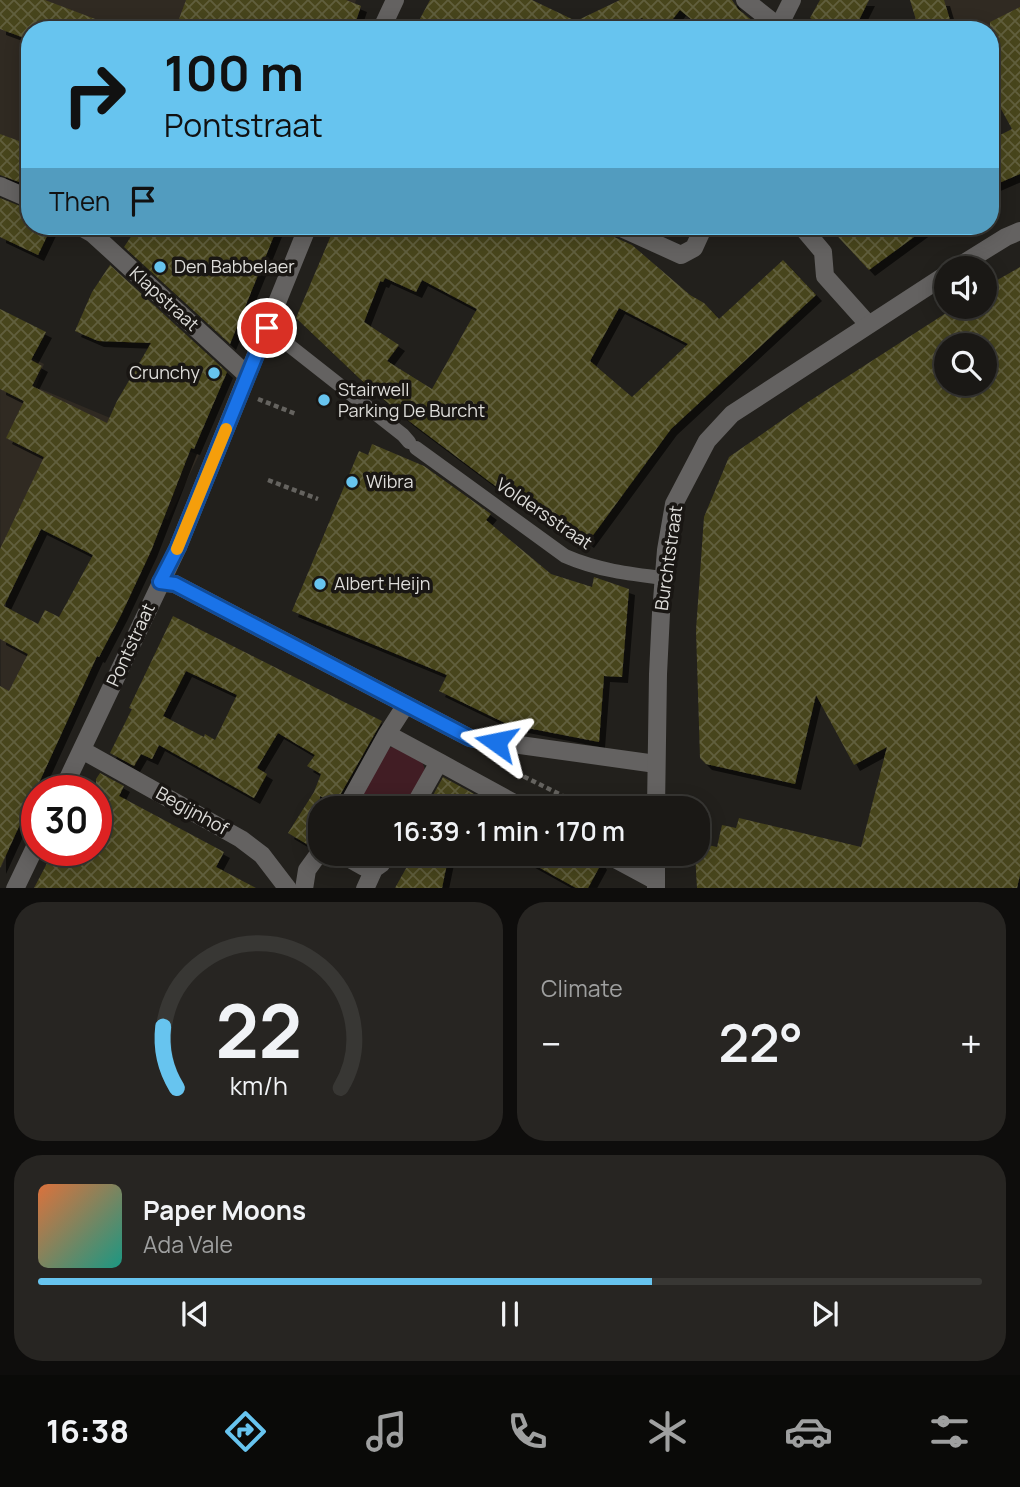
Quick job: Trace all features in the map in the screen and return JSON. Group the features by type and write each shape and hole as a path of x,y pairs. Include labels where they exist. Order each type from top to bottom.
{"street":[{"path":"385,21 395,0"},
{"path":"745,0 769,21"},
{"path":"781,21 792,0"},
{"path":"0,186 21,195"},
{"path":"975,256 1020,231"},
{"name":"Klapstraat","path":"94,235 244,384"},
{"name":"Pontstraat","path":"70,775 178,547 304,235"},
{"path":"637,235 681,255 694,248 700,235"},
{"path":"809,235 823,252 825,276 867,324"},
{"name":"Burchtstraat","path":"656,796 658,674 664,578 674,504 707,441 732,414 934,282"},
{"path":"160,582 175,584 470,738 656,764"},
{"path":"353,796 405,706"},
{"path":"387,734 501,796"},
{"name":"Begijnhof","path":"82,750 241,839 262,855 288,888"},
{"path":"420,796 439,762"},
{"path":"15,888 26,866"},
{"path":"304,888 310,866"},
{"path":"361,866 374,869"},
{"path":"365,888 378,866"},
{"path":"625,866 656,885"},
{"path":"656,866 656,885"}],"lane":[{"name":"Voldersstraat","path":"267,328 413,445 565,556 585,565 614,572 664,578"}],"path":[{"path":"244,384 296,414"},
{"path":"268,480 318,499"},
{"path":"470,738 480,755 563,796"}],"shaded area":[{"path":"0,0 356,0 355,3 361,6 355,21 21,21 21,182 0,171"},
{"path":"910,0 1020,0 1020,59 999,39 999,21 916,21"},
{"path":"0,342 44,364 36,387 199,455 168,520 65,478 1,610 94,653 41,775 21,775 21,822 1,868"},
{"path":"396,746 422,762 425,772 412,796 361,796 389,748"}],"building":[{"path":"0,0 45,0 100,21 21,21 21,37 0,29"},
{"path":"186,0 346,0 361,6 356,21 178,21"},
{"path":"430,0 532,0 576,21 419,21"},
{"path":"620,0 732,0 753,21 693,21 680,10 671,21 646,21 642,18 636,21 576,21"},
{"path":"820,0 869,0 858,21 816,21 810,18"},
{"path":"910,0 944,0 950,21 916,21"},
{"path":"1020,7 1020,174 999,183 999,136 1012,129 999,105 999,21 992,21"},
{"path":"0,134 21,142 21,183 0,175"},
{"path":"0,198 21,206 21,235 48,235 38,255 0,237"},
{"path":"132,235 274,235 230,344 124,247"},
{"path":"331,235 611,235 632,245 690,295 704,303 719,319 783,260 816,295 671,429 588,542 512,486 506,494 409,421 296,318","holes":["385,278 416,292 422,280 477,309 432,389 387,361 399,345 364,322 380,281 383,282","619,308 688,344 632,397 590,361"]},
{"path":"836,235 917,235 869,270"},
{"path":"110,265 227,372 194,449 191,448 151,551 121,615 99,657 97,656 43,775 21,775 21,822 0,868 0,686 9,691 28,654 0,639 0,549 44,457 6,438 24,401 0,389 0,309 46,332 31,360 42,366 32,386 107,423 151,343 98,341 75,331 92,292","holes":["41,529 93,555 59,617 45,610 38,624 4,606"]},
{"path":"1020,267 1020,875 1017,888 697,888 696,866 710,866 710,845 717,847 722,825 736,828 739,818 861,847 887,747 854,765 816,695 795,784 706,764 700,758 696,630 704,517 729,457 808,402 937,319 997,319 997,280"},
{"path":"372,444 424,466 491,514 486,520 551,574 592,587 594,577 629,589 622,677 604,676 599,742 507,724 439,691 447,675 292,611 359,451 368,455"},
{"path":"173,616 382,721 340,796 311,796 321,774 307,766 315,755 278,733 257,768 267,774 254,798 159,745 152,759 141,754 134,766 110,753 132,709 129,708","holes":["186,671 237,695 215,740 163,716"]},
{"path":"443,777 478,796 433,796"},
{"path":"112,780 124,786 119,796 224,852 216,867 256,888 34,888 46,866 112,866"},
{"path":"308,801 308,845 288,833"},
{"path":"407,866 447,866 442,888 395,888"},
{"path":"537,866 600,866 588,888 576,888"}],"slow traffic":[{"path":"177,549 226,429"}],"place":[{"name":"Den Babbelaer","path":"160,267"},
{"name":"Crunchy","path":"214,373"},
{"name":"Stairwell Parking De Burcht","path":"324,400"},
{"name":"Wibra","path":"352,482"},
{"name":"Albert Heijn","path":"320,584"}],"route":[{"path":"267,328 178,547 160,582 175,584 470,738 496,742"}]}
